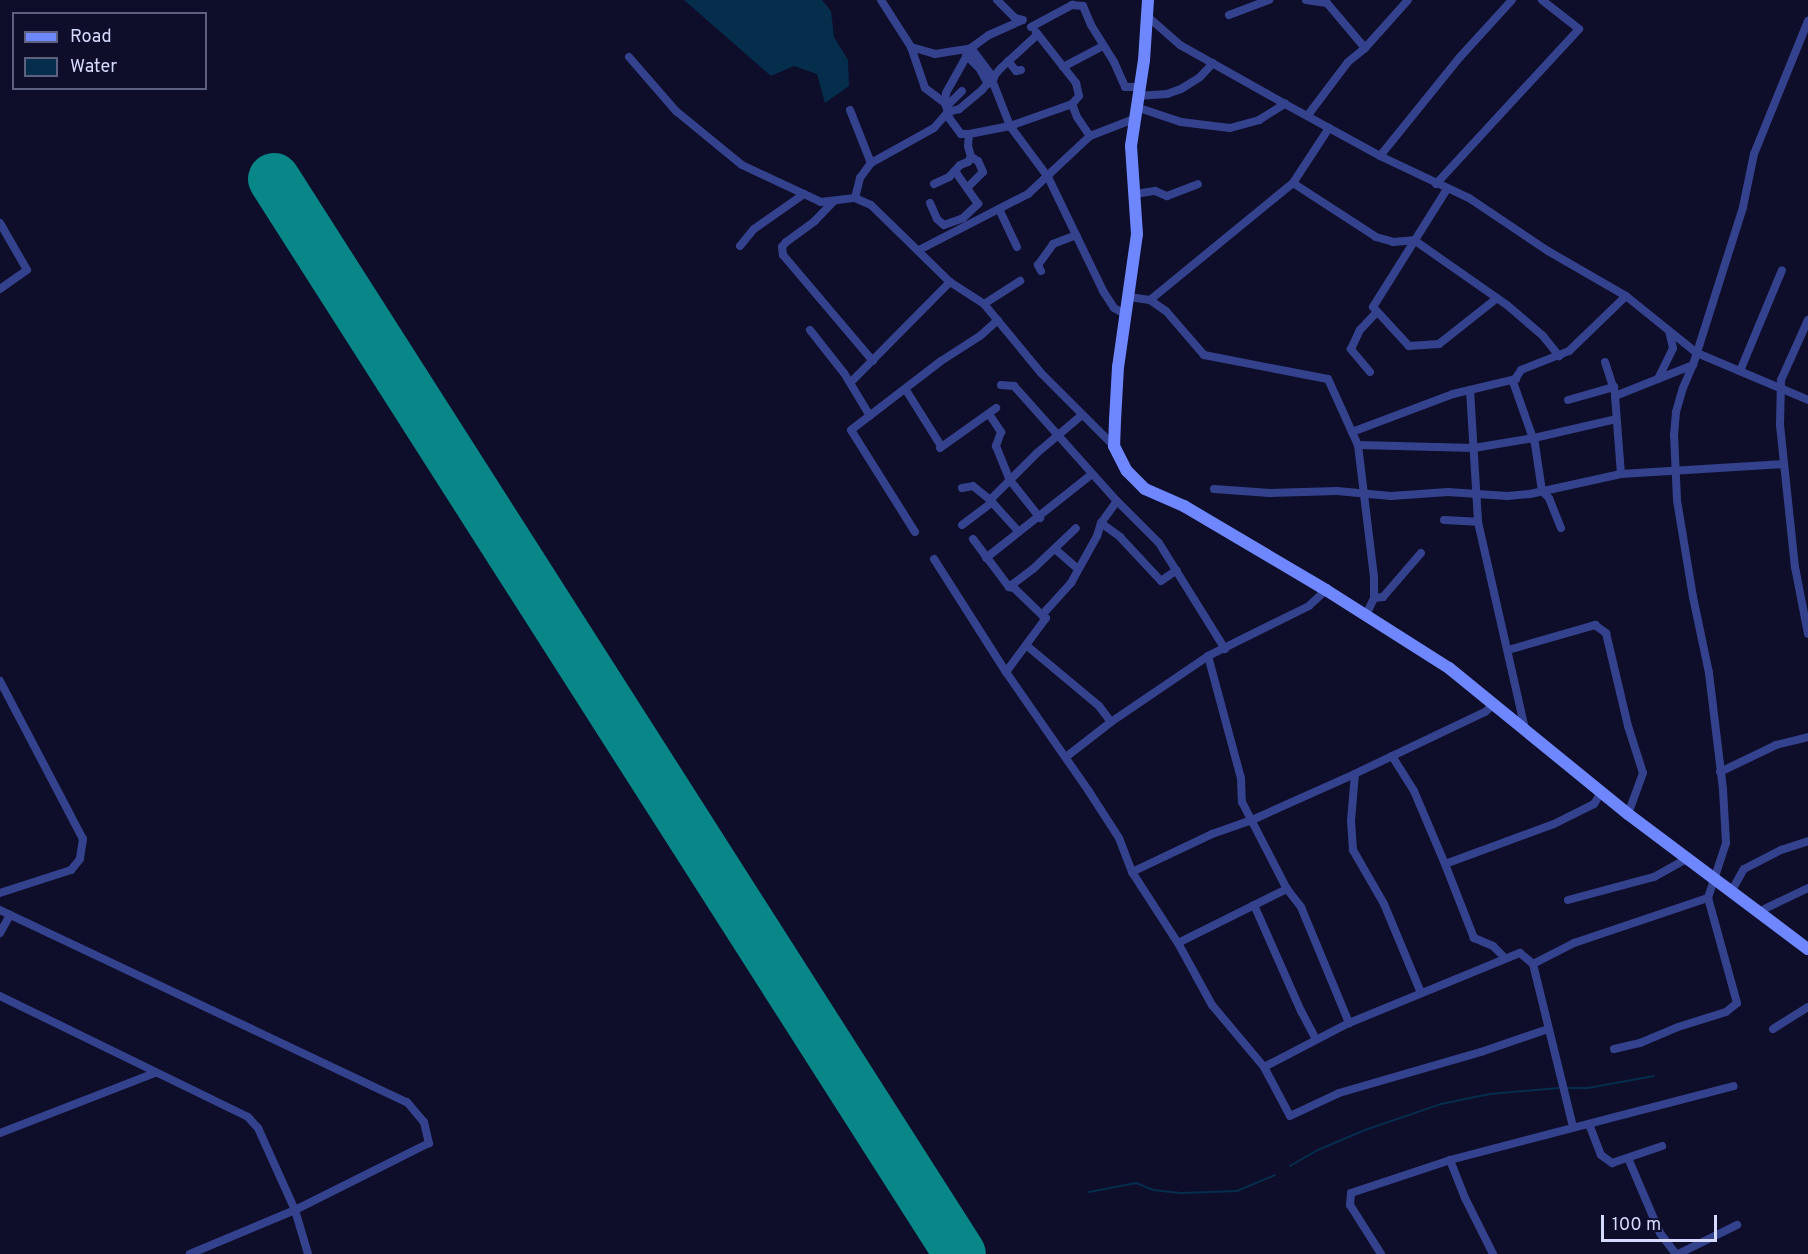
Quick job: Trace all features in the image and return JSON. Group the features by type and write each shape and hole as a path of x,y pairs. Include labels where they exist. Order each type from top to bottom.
{"main road":[{"path":"1148,0 1131,169 1137,234 1118,367 1114,446 1127,471 1145,489 1184,506 1326,590 1449,668 1525,733 1601,793 1808,949"}],"street":[{"path":"881,0 911,47 925,88 946,107 955,128 961,134 1010,126 1072,104 1078,99 1079,90 1031,27 1030,22 1015,18 997,0"},
{"path":"1229,15 1269,0"},
{"path":"1306,0 1327,3 1365,48"},
{"path":"1308,115 1327,86 1408,0"},
{"path":"1380,156 1460,57 1512,0"},
{"path":"1436,184 1579,29 1542,0"},
{"path":"1031,27 1065,3 1083,6 1125,87 1137,102 1181,122 1230,128 1258,120 1285,104"},
{"path":"1147,16 1180,45 1380,156 1469,198 1548,251 1626,297 1697,353 1808,400"},
{"path":"946,107 953,77 968,51 989,35 1022,20"},
{"path":"1614,1049 1640,1043 1678,1027 1726,1012 1737,1003 1708,898 1726,843 1705,646 1685,554 1676,470 1676,412 1743,207 1754,154 1808,21"},
{"path":"946,107 959,109 1037,35"},
{"path":"1063,67 1103,46"},
{"path":"911,47 935,54 968,51"},
{"path":"968,51 991,80 1010,126 1048,177 1103,291 1114,308 1125,314"},
{"path":"629,57 676,111 742,165 821,202 855,198 871,205 950,282 984,304 1041,373 1082,415 1094,423 1114,446"},
{"path":"1008,61 1016,70 1021,70"},
{"path":"919,250 1028,194 1090,136 1137,102 1181,89 1200,77 1213,63"},
{"path":"855,198 860,178 871,164 934,128 946,107 962,91"},
{"path":"1072,104 1077,117 1090,136"},
{"path":"850,110 871,164"},
{"path":"1150,300 1197,265 1293,183 1329,128"},
{"path":"968,187 983,172 978,161 971,157 968,146 969,134"},
{"path":"934,184 955,171 971,157"},
{"path":"930,203 937,219 944,225 963,218 978,204 955,171"},
{"path":"1293,183 1376,237 1393,242 1414,240 1497,298 1543,336 1559,356"},
{"path":"1135,194 1155,191 1167,196 1198,184"},
{"path":"1447,189 1373,306 1376,313 1409,346 1439,344 1497,298"},
{"path":"740,246 754,229 804,194"},
{"path":"834,201 808,226 782,246 783,255 873,361"},
{"path":"999,209 1017,247"},
{"path":"0,223 27,270 0,289"},
{"path":"1041,271 1038,265 1053,244 1076,234"},
{"path":"1740,371 1782,270"},
{"path":"984,304 1020,281"},
{"path":"851,382 950,282"},
{"path":"1129,297 1150,300 1166,311 1204,355 1328,379 1358,445 1374,577 1374,598 1366,615"},
{"path":"1561,528 1549,498 1542,490 1534,438 1513,382 1521,370 1559,356 1577,345 1626,297"},
{"path":"1370,372 1351,350 1360,330 1376,313"},
{"path":"915,532 851,430 941,361 980,336 998,320"},
{"path":"1808,320 1785,366 1781,390 1781,447 1791,536 1805,606 1808,634"},
{"path":"1658,379 1673,348 1672,338 1667,328"},
{"path":"810,330 851,382 870,416"},
{"path":"1605,362 1615,392 1621,474"},
{"path":"1568,400 1615,392 1693,365"},
{"path":"1352,432 1453,394 1516,379"},
{"path":"1001,385 1014,386 1092,474 1159,543 1225,649"},
{"path":"906,390 940,447 996,408"},
{"path":"1470,390 1478,522 1525,733"},
{"path":"989,414 1001,432 996,446 1009,479 1040,518"},
{"path":"962,525 991,501 1009,479 1082,415"},
{"path":"1358,445 1474,448 1534,438 1616,419"},
{"path":"1366,427 1373,445"},
{"path":"1214,489 1270,493 1363,493 1391,496 1448,492 1478,496 1507,496 1621,474 1784,464"},
{"path":"986,558 1018,532 1040,518 1092,474"},
{"path":"962,488 973,486 991,501 1018,532"},
{"path":"1042,615 1071,583 1097,536 1101,523 1117,501"},
{"path":"1444,520 1478,522"},
{"path":"1101,523 1120,537 1161,581 1177,570"},
{"path":"1009,587 1055,549 1076,528"},
{"path":"973,539 1009,587 1014,588 1046,618 1006,672"},
{"path":"1055,549 1078,569"},
{"path":"1374,598 1383,597 1421,553"},
{"path":"933,559 1006,672 1119,838 1132,872 1178,944 1212,1005 1264,1067 1290,1116 1339,1093 1481,1052 1548,1029"},
{"path":"1066,757 1111,722 1208,656 1309,606 1326,590"},
{"path":"1508,650 1595,626 1605,633 1628,726 1643,773 1628,814"},
{"path":"1026,645 1099,706 1111,722"},
{"path":"1208,656 1241,777 1242,802 1287,889 1301,907 1349,1023"},
{"path":"0,681 82,839 80,859 71,870 0,893"},
{"path":"1132,872 1212,834 1252,820 1355,774 1485,712 1493,705"},
{"path":"1720,772 1776,745 1808,737"},
{"path":"1392,756 1414,791 1474,938 1493,946 1505,958"},
{"path":"1355,774 1353,850 1384,904 1421,993"},
{"path":"1445,864 1554,824 1594,804 1601,793"},
{"path":"1731,892 1744,869 1781,850 1808,841"},
{"path":"1568,900 1654,877 1686,859"},
{"path":"1758,912 1808,888"},
{"path":"1178,944 1287,889"},
{"path":"1533,964 1574,943 1708,898"},
{"path":"1254,905 1300,1011 1316,1039"},
{"path":"0,910 407,1102 424,1122 429,1143 295,1210 190,1254"},
{"path":"0,933 10,915"},
{"path":"1264,1067 1349,1023 1520,953 1533,964 1573,1127"},
{"path":"0,996 248,1117 258,1128 295,1210 308,1254"},
{"path":"1773,1029 1808,1007"},
{"path":"0,1133 155,1073"},
{"path":"1381,1254 1350,1205 1349,1196 1450,1160 1734,1086"},
{"path":"1589,1124 1601,1155 1612,1163 1662,1146"},
{"path":"1628,1158 1660,1233 1677,1254 1737,1225"},
{"path":"1450,1160 1465,1198 1493,1254"}],"water":[{"path":"684,0 822,0 831,11 834,37 848,60 849,86 825,103 817,74 794,66 771,76"}],"waterway":[{"path":"1565,1088 1588,1088 1654,1076"},
{"path":"1290,1166 1318,1150 1365,1130 1441,1104 1490,1094 1559,1088"},
{"path":"1089,1192 1136,1183 1153,1190 1183,1193 1237,1191 1275,1175"}],"runway":[{"path":"274,179 960,1254"}]}
